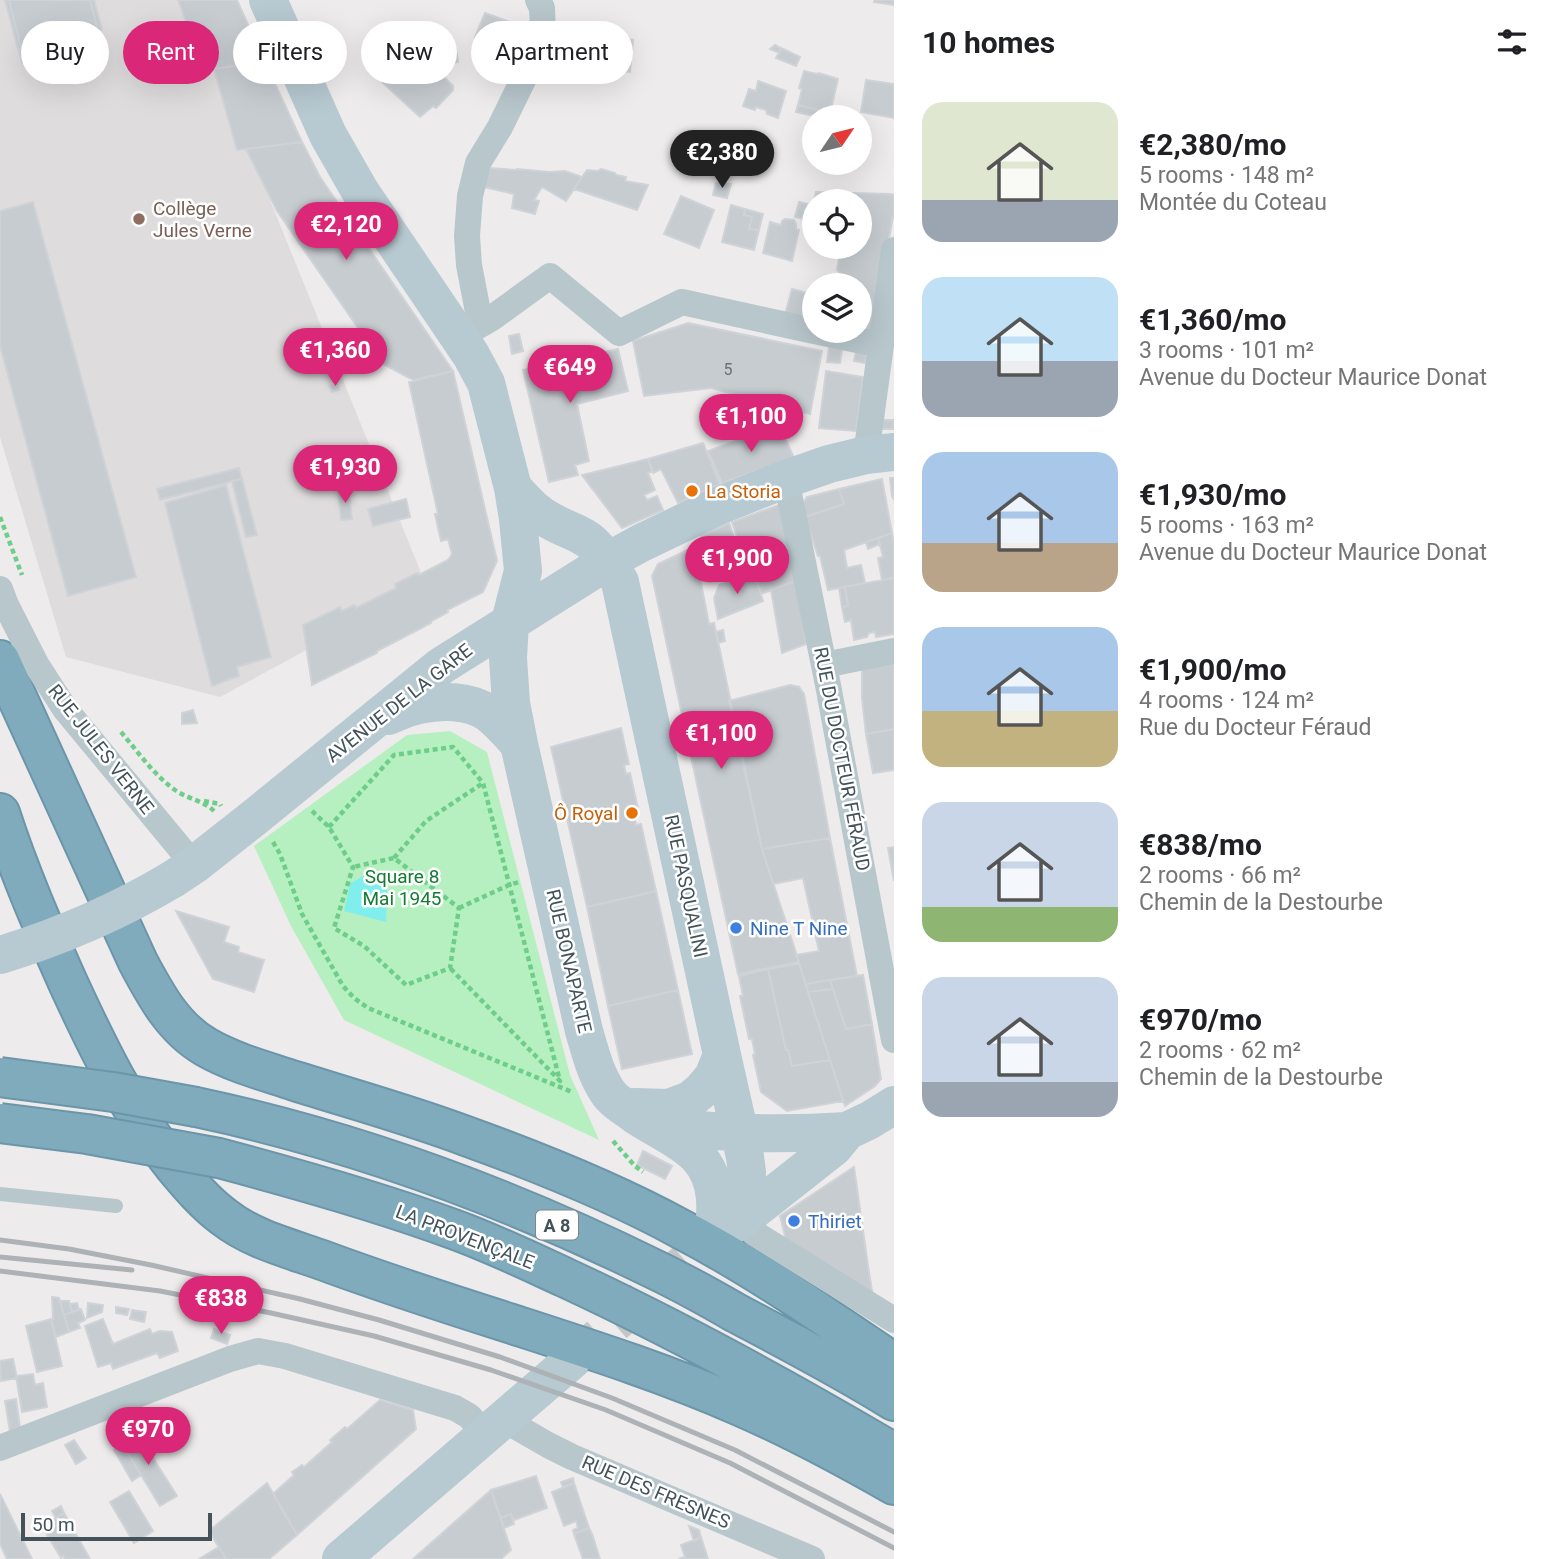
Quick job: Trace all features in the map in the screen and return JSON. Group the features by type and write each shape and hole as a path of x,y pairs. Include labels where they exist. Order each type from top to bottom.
{"highway":[{"path":"0,660 138,962 173,1020 190,1037 237,1062 465,1135 606,1192 679,1227 733,1259 894,1363"},
{"path":"0,813 49,940 98,1048 126,1099 151,1138 192,1189 224,1217 258,1238 683,1383 812,1440 894,1485"},
{"name":"A 8","path":"0,1077 113,1092 196,1107 257,1120 399,1162 514,1206 657,1270 894,1401"},
{"name":"LA PROVENÇALE","path":"0,1123 88,1134 219,1158 311,1183 456,1230 668,1327 810,1403 894,1453"}],"main road":[{"name":"RUE BONAPARTE","path":"268,0 328,135 360,191 470,332 471,355 486,383 513,488 523,571 510,622 508,659 519,744 591,1055 615,1115"},
{"name":"AVENUE DE LA GARE","path":"0,956 75,930 131,903 183,872 442,666 608,561 718,506 786,479 829,464 880,454"},
{"path":"513,488 530,507 551,522 590,541 608,561"},
{"name":"RUE PASQUALINI","path":"608,561 624,595 740,1131 747,1172 744,1218"},
{"path":"372,723 417,705 455,702 486,712 500,722 519,744"},
{"path":"615,1115 634,1107 668,1108 690,1100 713,1077 722,1055"},
{"path":"615,1115 678,1128 816,1133 847,1131 894,1105"},
{"path":"615,1115 697,1156 708,1171 713,1184 715,1220 712,1239 744,1218 834,1147 847,1131"},
{"path":"341,1559 571,1361"}],"street":[{"path":"470,332 467,236 470,196 478,163 506,115 543,31 542,8 538,0"},
{"path":"880,454 881,345 894,250"},
{"path":"470,332 550,276 619,333 682,302 802,328"},
{"path":"871,343 881,345"},
{"name":"RUE DU DOCTEUR FÉRAUD","path":"786,479 824,665 894,1040"},
{"name":"RUE JULES VERNE","path":"12,585 6,605 36,664 65,709 183,872"},
{"path":"824,665 894,650"},
{"path":"744,1218 754,1233 894,1320"},
{"name":"RUE DES FRESNES","path":"0,1448 230,1359 258,1352 285,1356 455,1408 494,1426 537,1439 572,1457 812,1559"}],"lane":[{"path":"0,1194 116,1206"}],"path":[{"path":"0,517 12,585"},
{"path":"113,723 171,787 186,798 220,804"},
{"path":"329,827 394,755 453,747 483,783 560,1081 450,968"},
{"path":"353,867 394,858 426,821 483,783"},
{"path":"290,788 329,827 353,867 334,928 364,946 406,985 450,968"},
{"path":"265,840 273,842 277,847 302,914 343,986 354,998 368,1008 571,1091 615,1115 619,1149 644,1173"},
{"path":"394,858 459,908"},
{"path":"459,908 509,885 549,876"},
{"path":"450,968 459,908"}],"shaded area":[{"name":"Collège Jules Verne","path":"0,0 189,0 198,21 123,21 123,84 219,84 219,74 426,585 220,697 66,657 0,437"}],"green space":[{"name":"Square 8 Mai 1945","path":"450,731 487,752 570,1075 599,1140 344,1020 291,926 254,846 407,735"}],"water":[{"path":"371,871 387,889 386,922 344,911 350,884"}],"building":[{"path":"5,0 9,0 21,48 18,49"},
{"path":"9,0 90,0 96,21 21,21 21,48"},
{"path":"90,0 94,0 100,21 95,21"},
{"path":"178,0 237,0 246,21 233,21 233,66 219,68 219,21 186,21"},
{"path":"894,0 894,5 874,2"},
{"path":"485,13 507,21 482,21"},
{"path":"775,45 781,48 779,53 770,49"},
{"path":"781,48 800,57 796,66 776,58"},
{"path":"233,66 233,84 275,84 302,142 237,150 218,84 219,68"},
{"path":"804,71 838,79 832,105 798,105 802,89 799,88"},
{"path":"866,80 894,84 894,118 872,114 872,105 862,105"},
{"path":"758,81 786,91 778,118 767,114 766,110 743,106 749,89 756,91"},
{"path":"384,84 453,86 453,90 436,108 433,106 420,117"},
{"path":"798,105 802,106 802,113 796,112"},
{"path":"302,142 320,177 453,371 413,380 383,364 277,211 246,149"},
{"path":"748,153 759,156 758,161 761,161 758,175 742,171"},
{"path":"489,168 565,171 582,177 566,201 542,187 534,200 539,201 535,214 512,208 514,194 484,187"},
{"path":"601,169 626,177 625,181 648,185 637,210 574,189 587,170"},
{"path":"716,183 731,184 727,198 713,195"},
{"path":"872,193 894,195 894,211 872,331 872,273 840,273 837,270 839,259 872,259"},
{"path":"681,196 714,210 699,248 664,234"},
{"path":"33,202 136,577 68,596 0,346 0,211"},
{"path":"799,202 802,203 802,218 795,217"},
{"path":"731,205 745,209 744,215 752,217 749,229 759,230 754,250 722,242"},
{"path":"745,209 763,214 759,230 749,229 752,217 744,215"},
{"path":"785,219 794,220 796,229 799,230 792,261 763,253 770,222 781,225"},
{"path":"792,289 802,292 802,319 785,315"},
{"path":"688,323 822,351 810,414 711,388 644,396 633,341"},
{"path":"519,334 523,351 512,354 509,336"},
{"path":"830,343 843,344 840,363 827,362"},
{"path":"857,347 866,355 865,363 854,361"},
{"path":"618,349 628,391 577,404 589,461 575,465 578,475 549,482 523,370"},
{"path":"453,371 497,561 483,592 447,610 448,612 431,623 377,653 312,685 303,625 340,607 342,611 354,605 356,608 396,588 395,584 448,560 452,554 448,539 441,541 435,514 438,514 409,382"},
{"path":"826,371 863,377 856,431 819,428"},
{"path":"338,384 339,390 332,392 330,386"},
{"path":"877,420 894,420 894,429 876,429"},
{"path":"779,425 794,458 722,483 708,451"},
{"path":"703,443 720,484 678,503 661,469 653,473 648,459"},
{"path":"648,459 653,471 648,473 655,490 644,495 647,500 657,496 663,510 622,528 582,475"},
{"path":"239,468 242,479 160,500 157,489"},
{"path":"890,478 894,478 894,500 892,496"},
{"path":"242,479 257,535 246,537 232,481"},
{"path":"882,479 892,533 844,550 847,568 861,565 865,583 828,590 820,556 805,517 844,504 839,489"},
{"path":"226,485 271,657 237,667 239,676 212,686 165,503"},
{"path":"839,489 844,504 805,517 801,507 807,497"},
{"path":"349,491 352,519 341,520 338,492"},
{"path":"406,499 410,517 373,526 368,509"},
{"path":"779,505 795,581 761,594 754,573 750,574 732,522"},
{"path":"729,523 743,564 741,570 710,582 701,536"},
{"path":"892,533 894,578 882,580 878,558 883,557 878,538"},
{"path":"878,538 880,544 868,549 866,542"},
{"path":"694,547 709,624 714,623 762,849 799,962 738,974 652,576 658,564"},
{"path":"754,573 763,601 718,619 714,598 719,585"},
{"path":"894,578 894,634 876,637 875,632 854,640 851,620 845,622 842,607 848,606 845,587"},
{"path":"797,580 806,644 782,653 771,590"},
{"path":"845,587 848,606 842,607 839,588"},
{"path":"723,630 725,641 718,643 716,632"},
{"path":"894,657 894,729 866,734 862,670"},
{"path":"790,685 799,687 804,694 830,838 762,849 729,701"},
{"path":"193,710 197,723 182,724 182,713"},
{"path":"621,728 629,764 624,765 626,774 630,773 639,813 634,814 636,825 641,824 656,891 587,907 551,747"},
{"path":"894,729 894,770 873,773 866,734"},
{"path":"830,838 857,976 806,984 796,955 819,951 803,878 773,884 762,849"},
{"path":"894,847 894,881 888,848"},
{"path":"656,891 678,990 608,1006 587,907"},
{"path":"176,911 229,927 224,942 239,947 238,952 264,960 254,992 213,979"},
{"path":"799,964 830,1060 792,1066 768,969"},
{"path":"768,969 792,1066 830,1060 843,1101 787,1111 761,1092 752,1039 749,1039 740,996 743,996 739,976"},
{"path":"863,975 872,1024 846,1029 830,980"},
{"path":"830,980 833,989 808,992 806,984"},
{"path":"833,989 846,1029 872,1024 881,1079 845,1106 808,992"},
{"path":"678,990 692,1054 622,1069 608,1006"},
{"path":"643,1151 672,1166 665,1179 637,1165"},
{"path":"854,1167 873,1297 787,1244 780,1216"},
{"path":"52,1297 59,1298 69,1332 56,1337 51,1319"},
{"path":"60,1301 69,1301 72,1312 64,1315"},
{"path":"77,1303 79,1310 72,1312 70,1304"},
{"path":"88,1303 103,1305 102,1312 87,1318"},
{"path":"116,1307 129,1309 127,1315 116,1313"},
{"path":"81,1309 85,1320 78,1323 80,1328 69,1332 64,1315"},
{"path":"132,1310 146,1312 144,1322 130,1319"},
{"path":"51,1319 62,1366 37,1372 26,1326"},
{"path":"103,1319 113,1344 150,1329 152,1334 160,1331 172,1332 178,1351 160,1358 157,1353 113,1369 111,1363 98,1367 85,1326"},
{"path":"214,1329 230,1335 227,1344 211,1338"},
{"path":"13,1359 17,1378 1,1381 0,1361"},
{"path":"33,1374 35,1385 43,1383 47,1407 22,1412 16,1376"},
{"path":"16,1399 20,1427 10,1431 5,1401"},
{"path":"380,1400 413,1410 416,1429 297,1535 273,1494 294,1475 292,1472 302,1465 304,1467 332,1442 330,1440"},
{"path":"134,1428 177,1496 160,1506 118,1437"},
{"path":"74,1440 86,1458 76,1464 65,1445"},
{"path":"123,1445 141,1475 132,1481 114,1450"},
{"path":"536,1476 547,1508 514,1520 511,1514 501,1518 491,1490"},
{"path":"573,1478 574,1483 563,1487 561,1482"},
{"path":"267,1483 297,1535 269,1559 226,1559 209,1531"},
{"path":"574,1483 589,1528 574,1534 573,1530 578,1528 576,1521 564,1526 552,1492"},
{"path":"491,1490 511,1550 501,1559 413,1559"},
{"path":"129,1491 153,1531 134,1543 110,1502"},
{"path":"0,1494 32,1559 7,1559 0,1544"},
{"path":"61,1506 64,1513 56,1518 52,1511"},
{"path":"64,1513 90,1559 61,1558 42,1526"},
{"path":"511,1514 514,1524 504,1528 501,1518"},
{"path":"689,1526 699,1530 701,1537 694,1541"},
{"path":"589,1528 600,1559 583,1559 574,1534"},
{"path":"701,1537 708,1559 678,1559 685,1557 681,1545"},
{"path":"219,1547 226,1559 199,1559"}],"tunnel":[{"path":"571,1361 712,1239"}],"railway":[{"path":"0,1240 69,1249 151,1265 300,1299 500,1357 612,1398 735,1450 894,1532"},
{"path":"0,1257 132,1270"},
{"path":"0,1271 160,1291 271,1313 374,1336 491,1370 606,1410 730,1463 894,1548"}],"place":[{"name":"Collège Jules Verne","path":"139,219"},
{"name":"La Storia","path":"692,491"},
{"name":"Ô Royal","path":"632,813"},
{"name":"Nine T Nine","path":"736,928"},
{"name":"Thiriet","path":"794,1221"}]}
